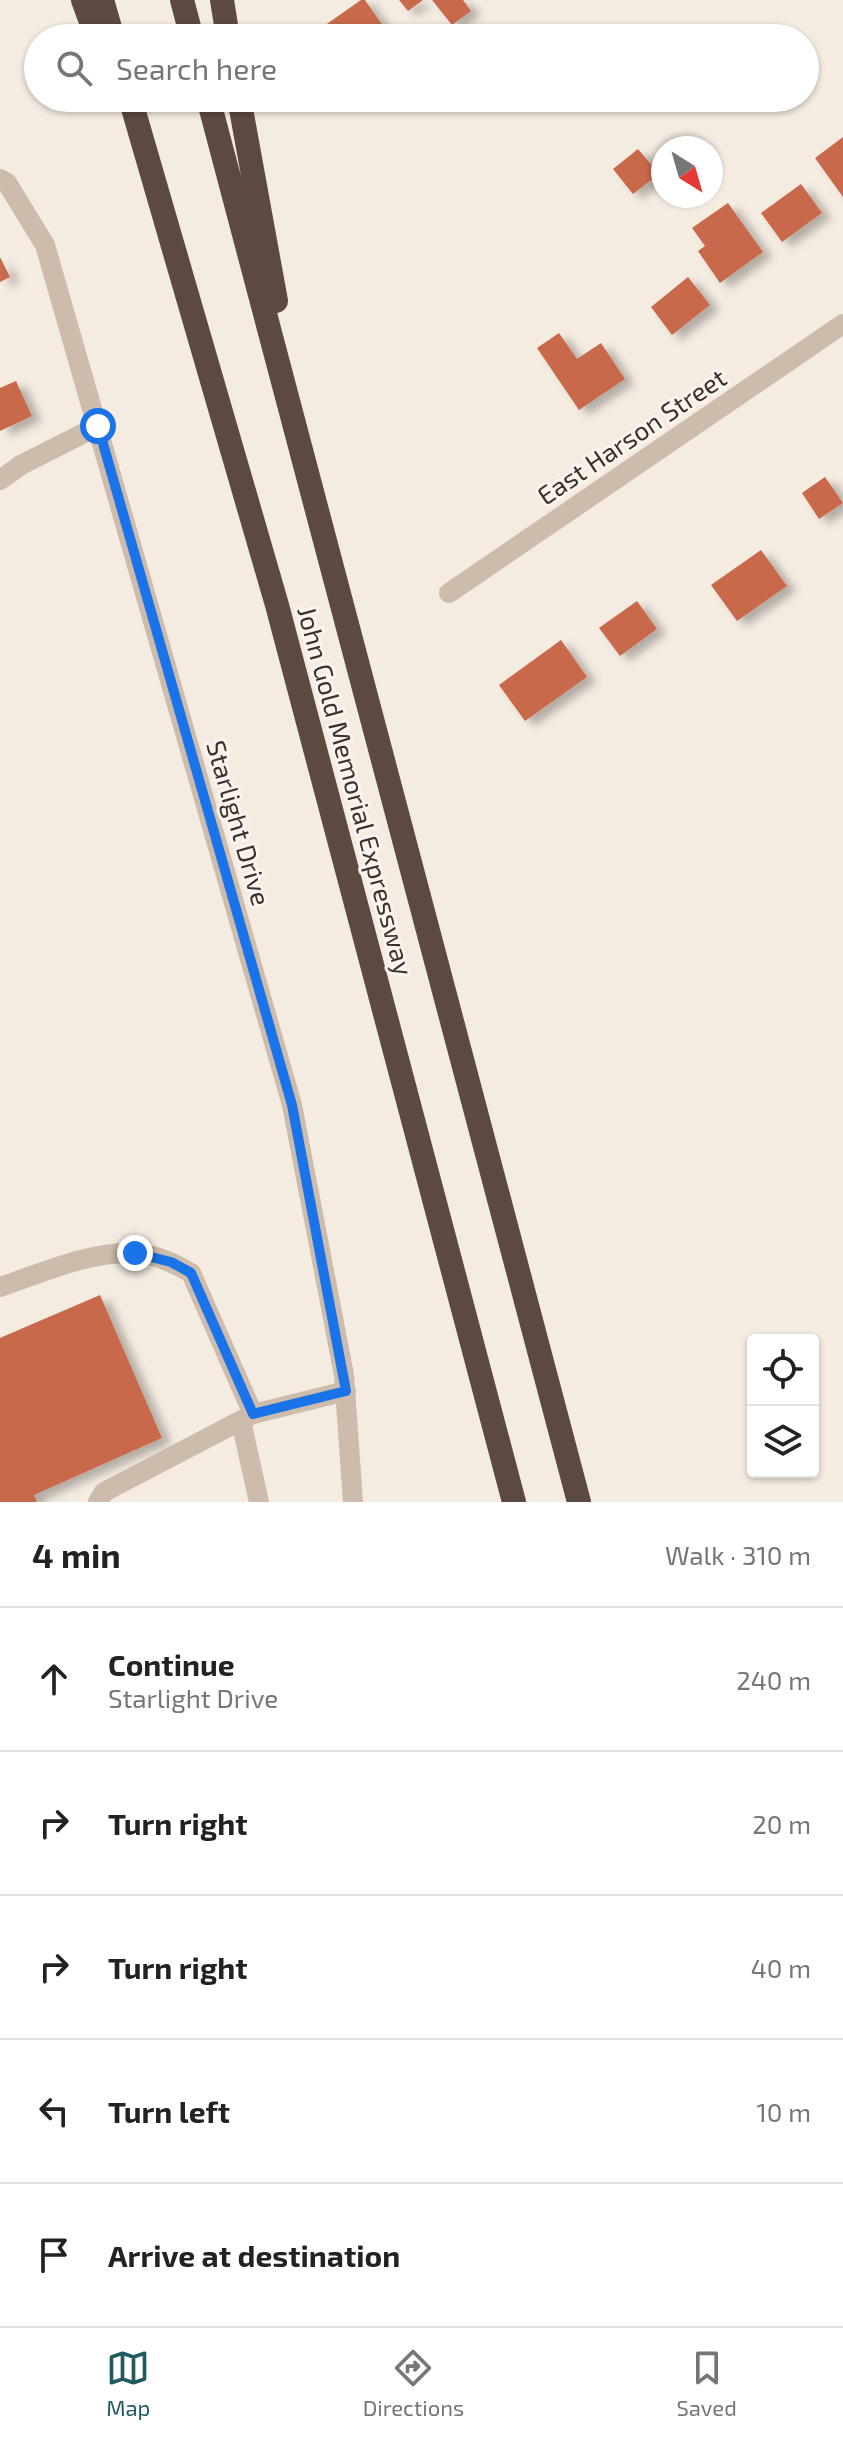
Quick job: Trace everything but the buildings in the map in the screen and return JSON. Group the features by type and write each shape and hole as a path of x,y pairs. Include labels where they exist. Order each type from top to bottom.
{"highway":[{"path":"83,0 92,24"},
{"path":"102,0 109,24"},
{"path":"182,0 188,24"},
{"path":"222,0 226,24"},
{"path":"125,112 152,184 277,605"},
{"name":"John Gold Memorial Expressway","path":"134,112 277,605 514,1502"},
{"name":"John Gold Memorial Expressway","path":"212,112 579,1502"},
{"path":"242,112 309,485"}],"street":[{"name":"Starlight Drive","path":"0,179 7,183 45,245 292,1105 346,1391 353,1502"},
{"name":"East Harson Street","path":"449,593 843,324"},
{"path":"0,480 21,465 98,426"},
{"path":"0,1287 97,1255 135,1253 171,1262 191,1273 247,1418 259,1502"},
{"path":"98,1502 104,1492 247,1418 346,1391"}],"route":[{"path":"98,426 292,1105 346,1391 253,1414 191,1273 171,1262 135,1253"}]}
